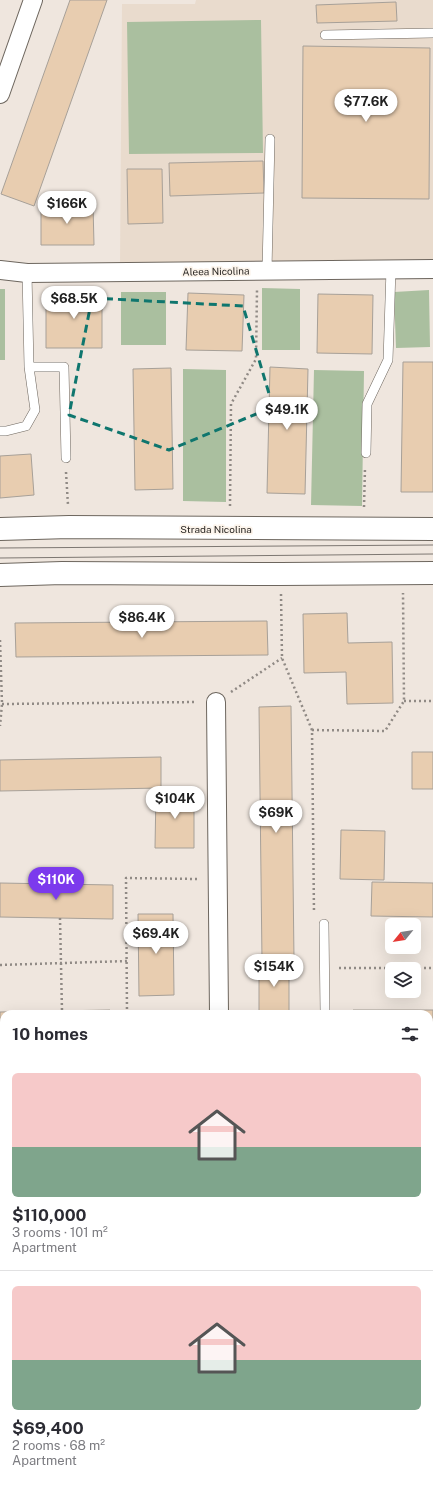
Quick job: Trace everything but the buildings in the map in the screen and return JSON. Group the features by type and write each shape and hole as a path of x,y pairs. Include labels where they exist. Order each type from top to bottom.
{"main road":[{"name":"Strada Nicolina","path":"0,529 69,527 433,529"},
{"path":"0,575 62,573 433,573"}],"street":[{"path":"0,94 33,0"},
{"name":"Aleea Nicolina","path":"0,270 27,272 433,269"},
{"path":"216,702 219,1010"}],"lane":[{"path":"325,36 433,33"},
{"path":"262,270 270,139"},
{"path":"366,453 367,404 388,360 391,269"},
{"path":"0,431 26,426 35,410 29,367 27,272"},
{"path":"29,367 64,367 66,458"},
{"path":"324,924 325,1010"}],"path":[{"path":"229,529 231,404 256,359 262,270"},
{"path":"363,529 366,453"},
{"path":"66,458 69,527"},
{"path":"312,730 385,731 404,701 403,573"},
{"path":"280,574 282,658 312,730 314,923 324,924"},
{"path":"0,640 2,704 0,726"},
{"path":"2,704 216,702 282,658"},
{"path":"404,701 433,701"},
{"path":"127,1010 126,878 217,879"},
{"path":"60,918 62,1010"},
{"path":"0,965 126,961"},
{"path":"325,968 433,968"}],"highlighted area":[{"path":"92,298 243,306 273,407 169,450 69,415"}],"shaded area":[{"path":"196,0 433,0 433,269 120,268 122,4 195,4"}],"green space":[{"path":"261,20 263,153 129,154 127,22"},
{"path":"262,288 300,289 300,350 262,350"},
{"path":"0,289 5,289 5,360 0,360"},
{"path":"429,290 430,347 396,348 394,292"},
{"path":"121,292 166,292 166,345 121,345"},
{"path":"183,369 226,370 226,502 183,501"},
{"path":"314,370 364,371 362,506 311,505"}],"tram line":[{"path":"0,548 433,545"},
{"path":"0,558 433,554"}]}
